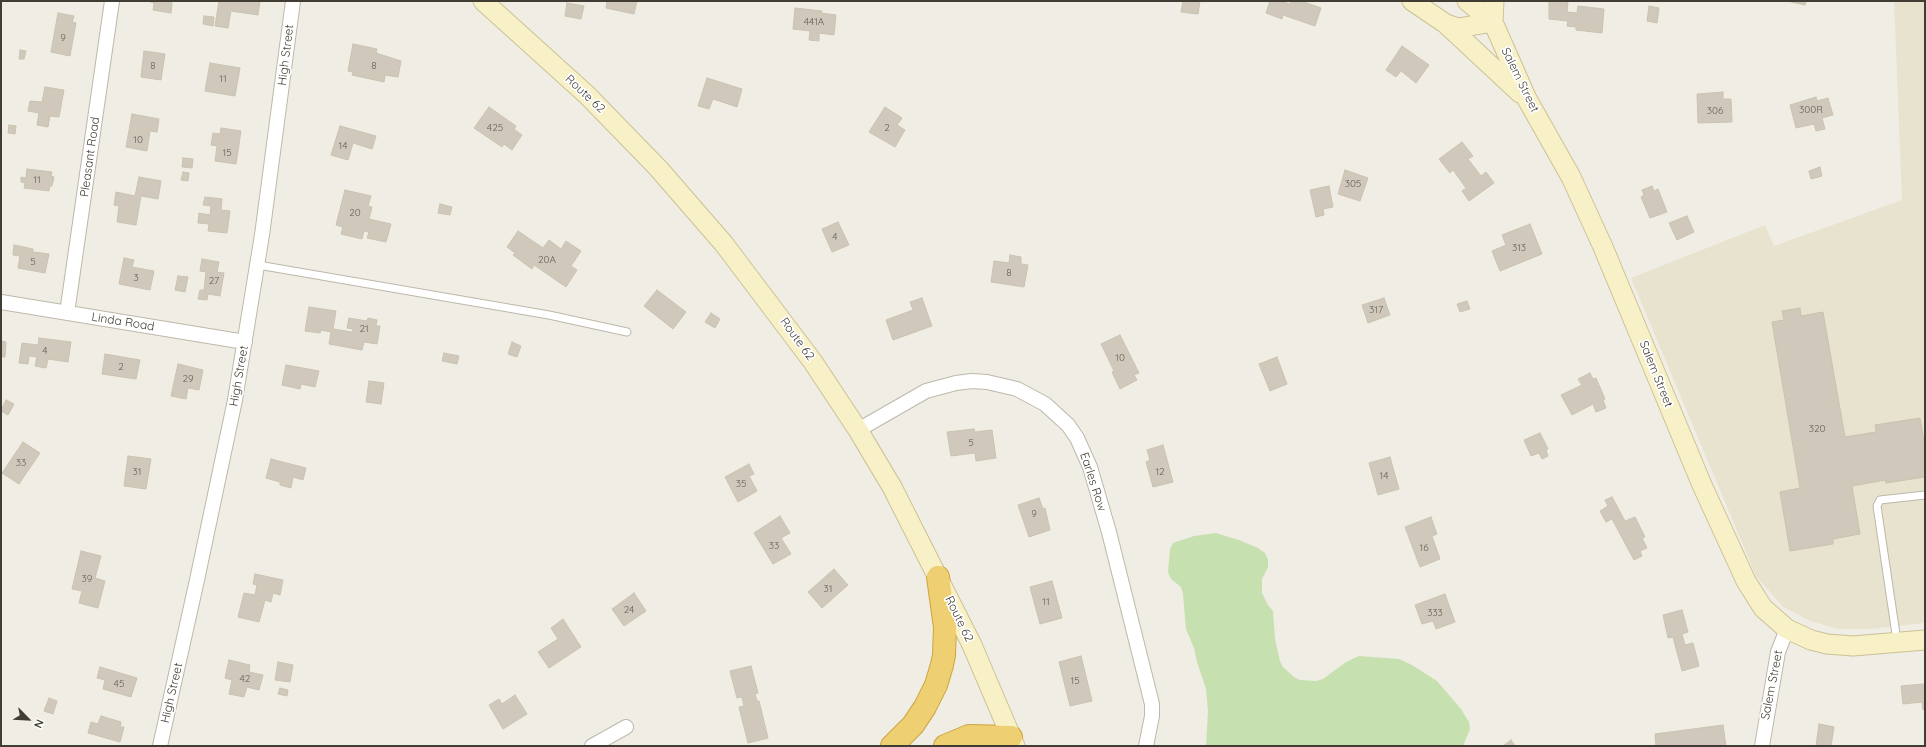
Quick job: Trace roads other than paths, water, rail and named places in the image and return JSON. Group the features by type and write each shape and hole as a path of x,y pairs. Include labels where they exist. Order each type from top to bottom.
{"highway":[{"path":"892,746 906,733 925,707 936,684 942,666 945,627 938,577"},
{"path":"945,746 969,736 1009,743"}],"street":[{"name":"Pleasant Road","path":"67,313 112,1"},
{"name":"High Street","path":"160,746 223,460 245,342 258,265 294,1"},
{"name":"Route 62","path":"483,1 587,95 628,136 685,198 770,303 813,362 858,430 892,488 938,577 972,645 1009,743"},
{"path":"1467,1 1493,22"},
{"name":"Salem Street","path":"1494,1 1493,22 1527,99 1555,147 1593,226 1702,485 1746,581 1763,608 1787,629 1778,652 1762,746"},
{"path":"1421,4 1446,24 1527,99"},
{"path":"1446,24 1458,28 1493,22"},
{"name":"Linda Road","path":"1,302 245,342"},
{"name":"Earles Row","path":"858,430 926,392 956,383 972,381 995,383 1017,389 1045,404 1068,425 1077,438 1090,467 1109,532 1152,704 1152,716 1146,746"},
{"path":"1787,629 1811,640 1836,645 1853,646 1925,640"},
{"path":"592,746 626,727"}],"lane":[{"path":"258,265 549,315 627,332"},
{"path":"1897,643 1877,506 1880,500 1925,495"}]}
